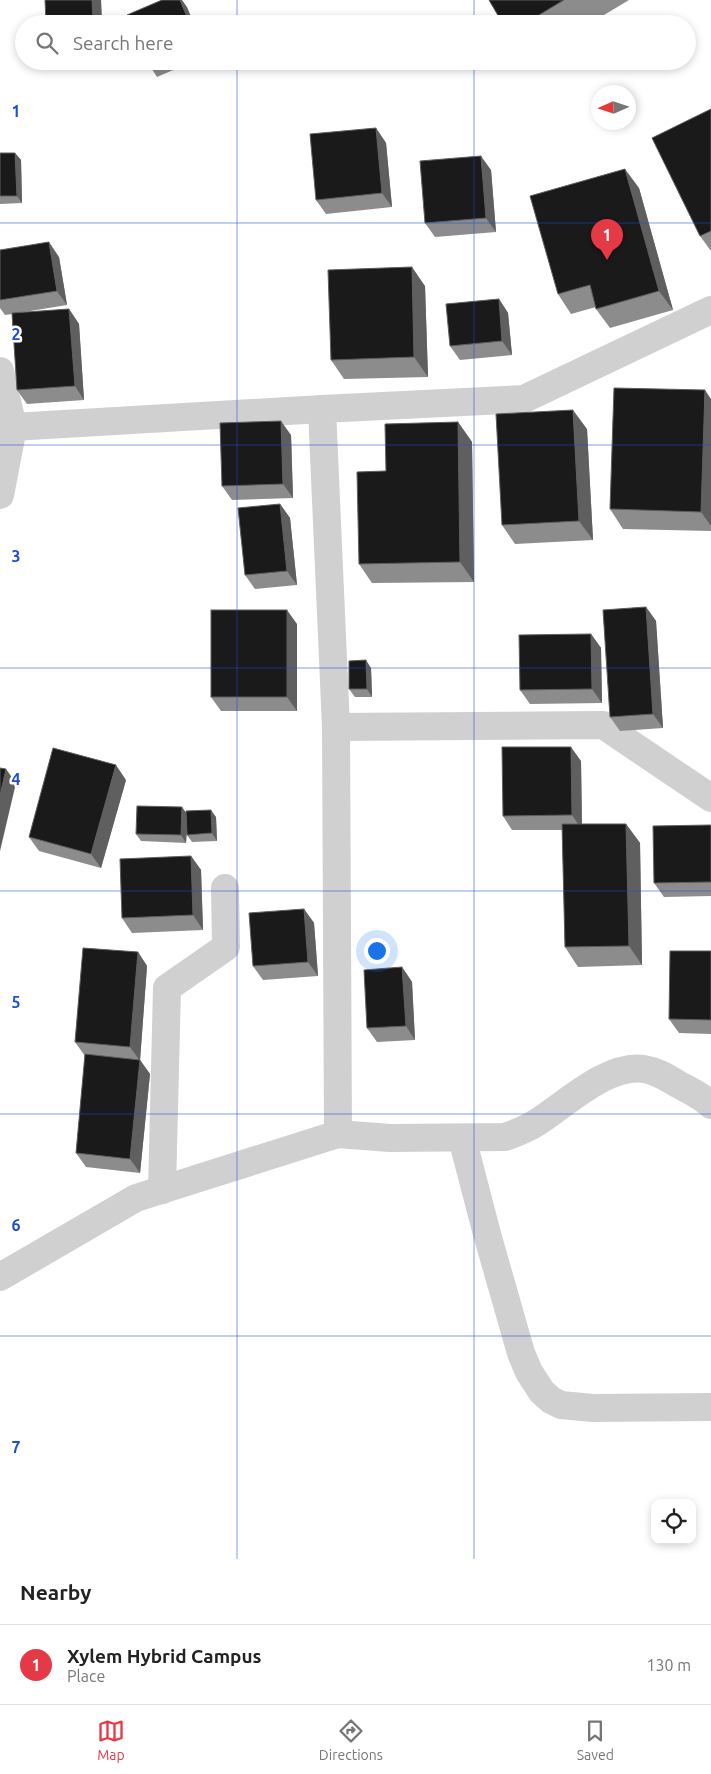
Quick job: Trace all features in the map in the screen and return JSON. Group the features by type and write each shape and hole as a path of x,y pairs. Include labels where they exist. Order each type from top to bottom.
{"street":[{"path":"6,429 322,409 524,399 711,310"},
{"path":"0,371 6,429 0,495"},
{"path":"322,409 336,726 338,1134"},
{"path":"336,726 603,725 711,798"},
{"path":"162,1190 167,988 226,947 224,888"},
{"path":"0,1277 136,1198 338,1134 390,1138 505,1136 519,1132 536,1123 598,1081 631,1069 644,1069 657,1073 703,1098 711,1105"},
{"path":"462,1138 521,1353 529,1372 542,1392 561,1406 593,1408 711,1407"}],"building":[{"path":"45,0 92,0 93,15 46,15"},
{"path":"162,0 180,0 186,15 127,15"},
{"path":"489,0 564,0 539,15 498,15"},
{"path":"711,109 711,231 700,236 652,138"},
{"path":"376,128 382,193 316,200 310,134"},
{"path":"0,153 15,153 17,196 0,196"},
{"path":"481,156 486,218 425,223 420,161"},
{"path":"625,169 659,291 596,309 590,285 558,294 530,196"},
{"path":"49,242 57,291 0,300 0,250"},
{"path":"412,267 414,357 331,360 328,270"},
{"path":"499,299 502,341 450,346 446,304"},
{"path":"69,309 75,386 17,390 12,313"},
{"path":"614,388 705,390 701,512 610,509"},
{"path":"573,410 579,521 502,525 496,414"},
{"path":"281,421 283,484 222,486 220,423"},
{"path":"458,422 460,562 359,564 357,472 386,471 385,424"},
{"path":"280,504 287,571 245,575 238,508"},
{"path":"646,607 653,714 610,717 603,610"},
{"path":"211,610 287,610 287,697 211,697"},
{"path":"591,634 592,689 520,690 519,635"},
{"path":"366,660 367,689 349,689 349,661"},
{"path":"502,747 571,747 572,815 503,816"},
{"path":"53,748 116,765 91,854 29,837"},
{"path":"0,768 6,769 0,796"},
{"path":"137,806 182,807 181,835 136,834"},
{"path":"211,810 212,833 187,835 186,811"},
{"path":"562,824 626,824 629,946 565,947"},
{"path":"711,825 711,882 654,883 653,826"},
{"path":"191,856 193,915 122,918 120,859"},
{"path":"304,909 308,962 253,966 249,913"},
{"path":"83,948 138,952 130,1047 75,1042"},
{"path":"670,951 711,951 711,1020 669,1019"},
{"path":"402,967 406,1026 367,1028 364,970"},
{"path":"85,1054 140,1060 130,1159 76,1153"}],"place":[{"name":"Xylem Hybrid Campus","path":"607,260"}]}
